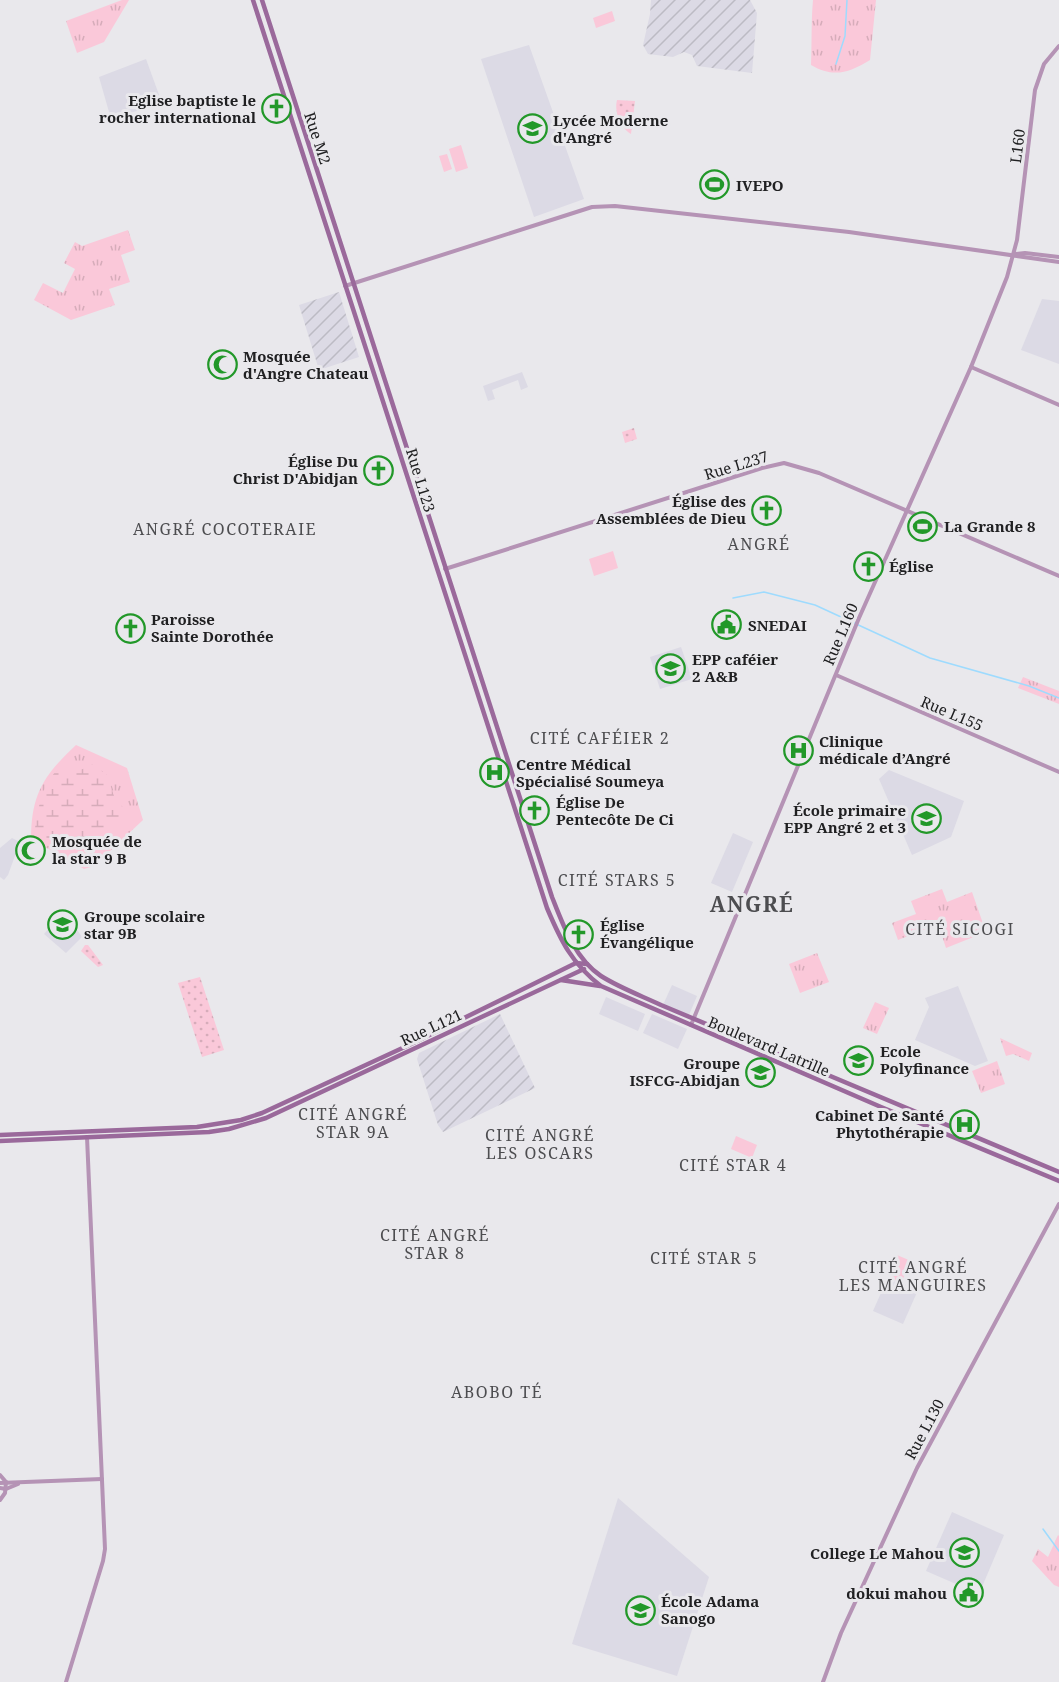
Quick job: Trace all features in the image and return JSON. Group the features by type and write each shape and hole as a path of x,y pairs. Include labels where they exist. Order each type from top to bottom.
{"main road":[{"name":"Rue L123","path":"253,0 548,908 558,933 576,963"},
{"name":"Rue M2","path":"262,0 353,284"},
{"name":"Rue L123","path":"353,284 552,897 573,944 587,964"},
{"path":"0,1136 197,1127 247,1119 535,985 576,963 587,964 583,971"},
{"name":"Boulevard Latrille","path":"576,963 601,986 1059,1181"},
{"name":"Boulevard Latrille","path":"587,964 600,975 693,1018 1059,1172"},
{"name":"Rue L121","path":"87,1133 209,1132 229,1129 266,1118 558,980 583,971"},
{"path":"558,980 601,986"},
{"path":"0,1141 87,1133"}],"street":[{"name":"L160","path":"1014,255 1035,90 1044,64 1059,46"},
{"path":"345,286 592,207 603,206 786,224 1018,257 1059,260"},
{"name":"Rue L160","path":"691,1025 906,510 971,367 1014,255"},
{"path":"971,367 1059,405"},
{"name":"Rue L237","path":"445,569 726,478 784,464 819,474 1059,576"},
{"name":"Rue L155","path":"836,675 1059,772"},
{"path":"66,1682 103,1561 105,1538 87,1133"},
{"name":"Rue L130","path":"823,1682 841,1634 906,1490 1059,1204"},
{"path":"0,1475 6,1482 6,1489 0,1500"},
{"path":"0,1483 102,1479"},
{"path":"0,1488 6,1489 18,1484"}],"shaded area":[{"path":"651,0 750,0 757,13 752,73 697,66 692,55 684,52 673,57 648,54 643,45"},
{"name":"Lycée Moderne d'Angré","path":"529,45 584,199 534,217 481,59"},
{"path":"146,59 162,103 111,119 99,77"},
{"path":"339,292 359,357 319,370 299,305"},
{"path":"1042,299 1059,301 1059,364 1021,350"},
{"path":"522,372 528,387 521,390 518,380 492,390 495,399 488,401 483,386"},
{"name":"EPP caféier 2 A&B","path":"681,647 692,679 660,689 650,657"},
{"name":"École primaire EPP Angré 2 et 3","path":"889,770 964,801 951,837 912,855 879,779"},
{"path":"733,833 753,842 732,892 711,883"},
{"path":"12,838 20,842 4,880 0,877 0,848"},
{"name":"Groupe scolaire star 9B","path":"64,911 82,937 66,953 44,934"},
{"path":"672,985 697,996 689,1015 663,1005"},
{"path":"958,986 988,1061 975,1066 915,1040 929,1007 925,998"},
{"path":"606,997 645,1014 638,1031 599,1014"},
{"path":"500,1014 535,1088 443,1132 438,1125 417,1059 419,1053"},
{"path":"652,1014 687,1029 678,1049 643,1033"},
{"path":"888,1277 918,1290 903,1324 873,1311"},
{"name":"École Adama Sanogo","path":"618,1498 709,1577 677,1676 572,1644"},
{"name":"College Le Mahou","path":"952,1512 1004,1535 979,1594 926,1571"}],"green space":[{"path":"122,0 129,0 104,42 77,53 66,21"},
{"path":"813,0 876,0 870,60 848,71 834,73 811,65"},
{"path":"612,11 615,21 596,28 593,18"},
{"path":"617,100 635,101 631,134 619,119 616,109"},
{"path":"461,145 468,168 456,172 449,149"},
{"path":"447,154 452,169 444,172 439,156"},
{"path":"128,230 135,250 121,255 130,282 109,289 115,305 71,320 34,300 43,283 63,293 75,269 64,263 75,242 82,246"},
{"path":"634,428 637,439 625,443 622,432"},
{"path":"613,551 618,568 594,576 589,559"},
{"path":"612,555 615,563 597,569 594,561"},
{"path":"1023,677 1059,691 1059,704 1018,688"},
{"path":"76,745 127,768 143,820 94,866 84,869 31,839 34,810 42,786 55,766"},
{"path":"92,764 107,775 116,802 126,809 119,823 106,834 94,853 69,854 35,834 39,805 48,783 61,768 69,766 83,769"},
{"path":"942,889 947,902 972,892 986,932 946,948 938,924 898,940 892,923 916,914 911,901"},
{"path":"85,945 88,945 103,965 98,967 81,951"},
{"path":"817,953 829,982 800,993 789,964"},
{"path":"200,977 224,1050 202,1057 178,983"},
{"path":"875,1002 889,1008 877,1034 863,1028"},
{"path":"1000,1038 1032,1053 1029,1061 1013,1054 1006,1056"},
{"path":"997,1061 1005,1084 981,1093 972,1071"},
{"path":"736,1136 757,1145 752,1158 731,1149"},
{"path":"897,1255 911,1261 901,1283 888,1277"},
{"path":"1058,1535 1059,1587 1054,1585 1032,1561 1038,1549 1048,1557"}],"waterway":[{"path":"836,64 845,36 847,0"},
{"path":"733,598 764,592 815,605 930,658 1029,686 1059,698"},
{"path":"1043,1529 1059,1551"}],"place":[{"name":"Eglise baptiste le rocher international","path":"277,109"},
{"name":"Lycée Moderne d'Angré","path":"532,129"},
{"name":"IVEPO","path":"715,185"},
{"name":"Mosquée d'Angre Chateau","path":"222,365"},
{"name":"Église Du Christ D'Abidjan","path":"379,470"},
{"name":"Église des Assemblées de Dieu","path":"767,510"},
{"name":"La Grande 8","path":"923,526"},
{"name":"Église","path":"868,566"},
{"name":"SNEDAI","path":"727,625"},
{"name":"Paroisse Sainte Dorothée","path":"130,628"},
{"name":"EPP caféier 2 A&B","path":"671,668"},
{"name":"Clinique médicale d’Angré","path":"798,750"},
{"name":"Centre Médical Spécialisé Soumeya","path":"495,773"},
{"name":"Église De Pentecôte De Ci","path":"535,811"},
{"name":"École primaire EPP Angré 2 et 3","path":"927,819"},
{"name":"Mosquée de la star 9 B","path":"31,850"},
{"name":"Groupe scolaire star 9B","path":"63,925"},
{"name":"Église Évangélique","path":"579,934"},
{"name":"Ecole Polyfinance","path":"859,1060"},
{"name":"Groupe ISFCG-Abidjan","path":"761,1072"},
{"name":"Cabinet De Santé Phytothérapie","path":"965,1124"},
{"name":"College Le Mahou","path":"965,1553"},
{"name":"dokui mahou","path":"968,1593"},
{"name":"École Adama Sanogo","path":"640,1610"}],"district":[{"name":"ANGRÉ COCOTERAIE","path":"225,529"},
{"name":"ANGRÉ","path":"759,544"},
{"name":"CITÉ CAFÉIER 2","path":"600,738"},
{"name":"CITÉ STARS 5","path":"617,880"},
{"name":"ANGRÉ","path":"752,904"},
{"name":"CITÉ SICOGI","path":"960,929"},
{"name":"CITÉ ANGRÉ STAR 9A","path":"353,1123"},
{"name":"CITÉ ANGRÉ LES OSCARS","path":"540,1144"},
{"name":"CITÉ STAR 4","path":"733,1165"},
{"name":"CITÉ ANGRÉ STAR 8","path":"435,1244"},
{"name":"CITÉ STAR 5","path":"704,1258"},
{"name":"CITÉ ANGRÉ LES MANGUIRES","path":"913,1276"},
{"name":"ABOBO TÉ","path":"497,1392"}]}
